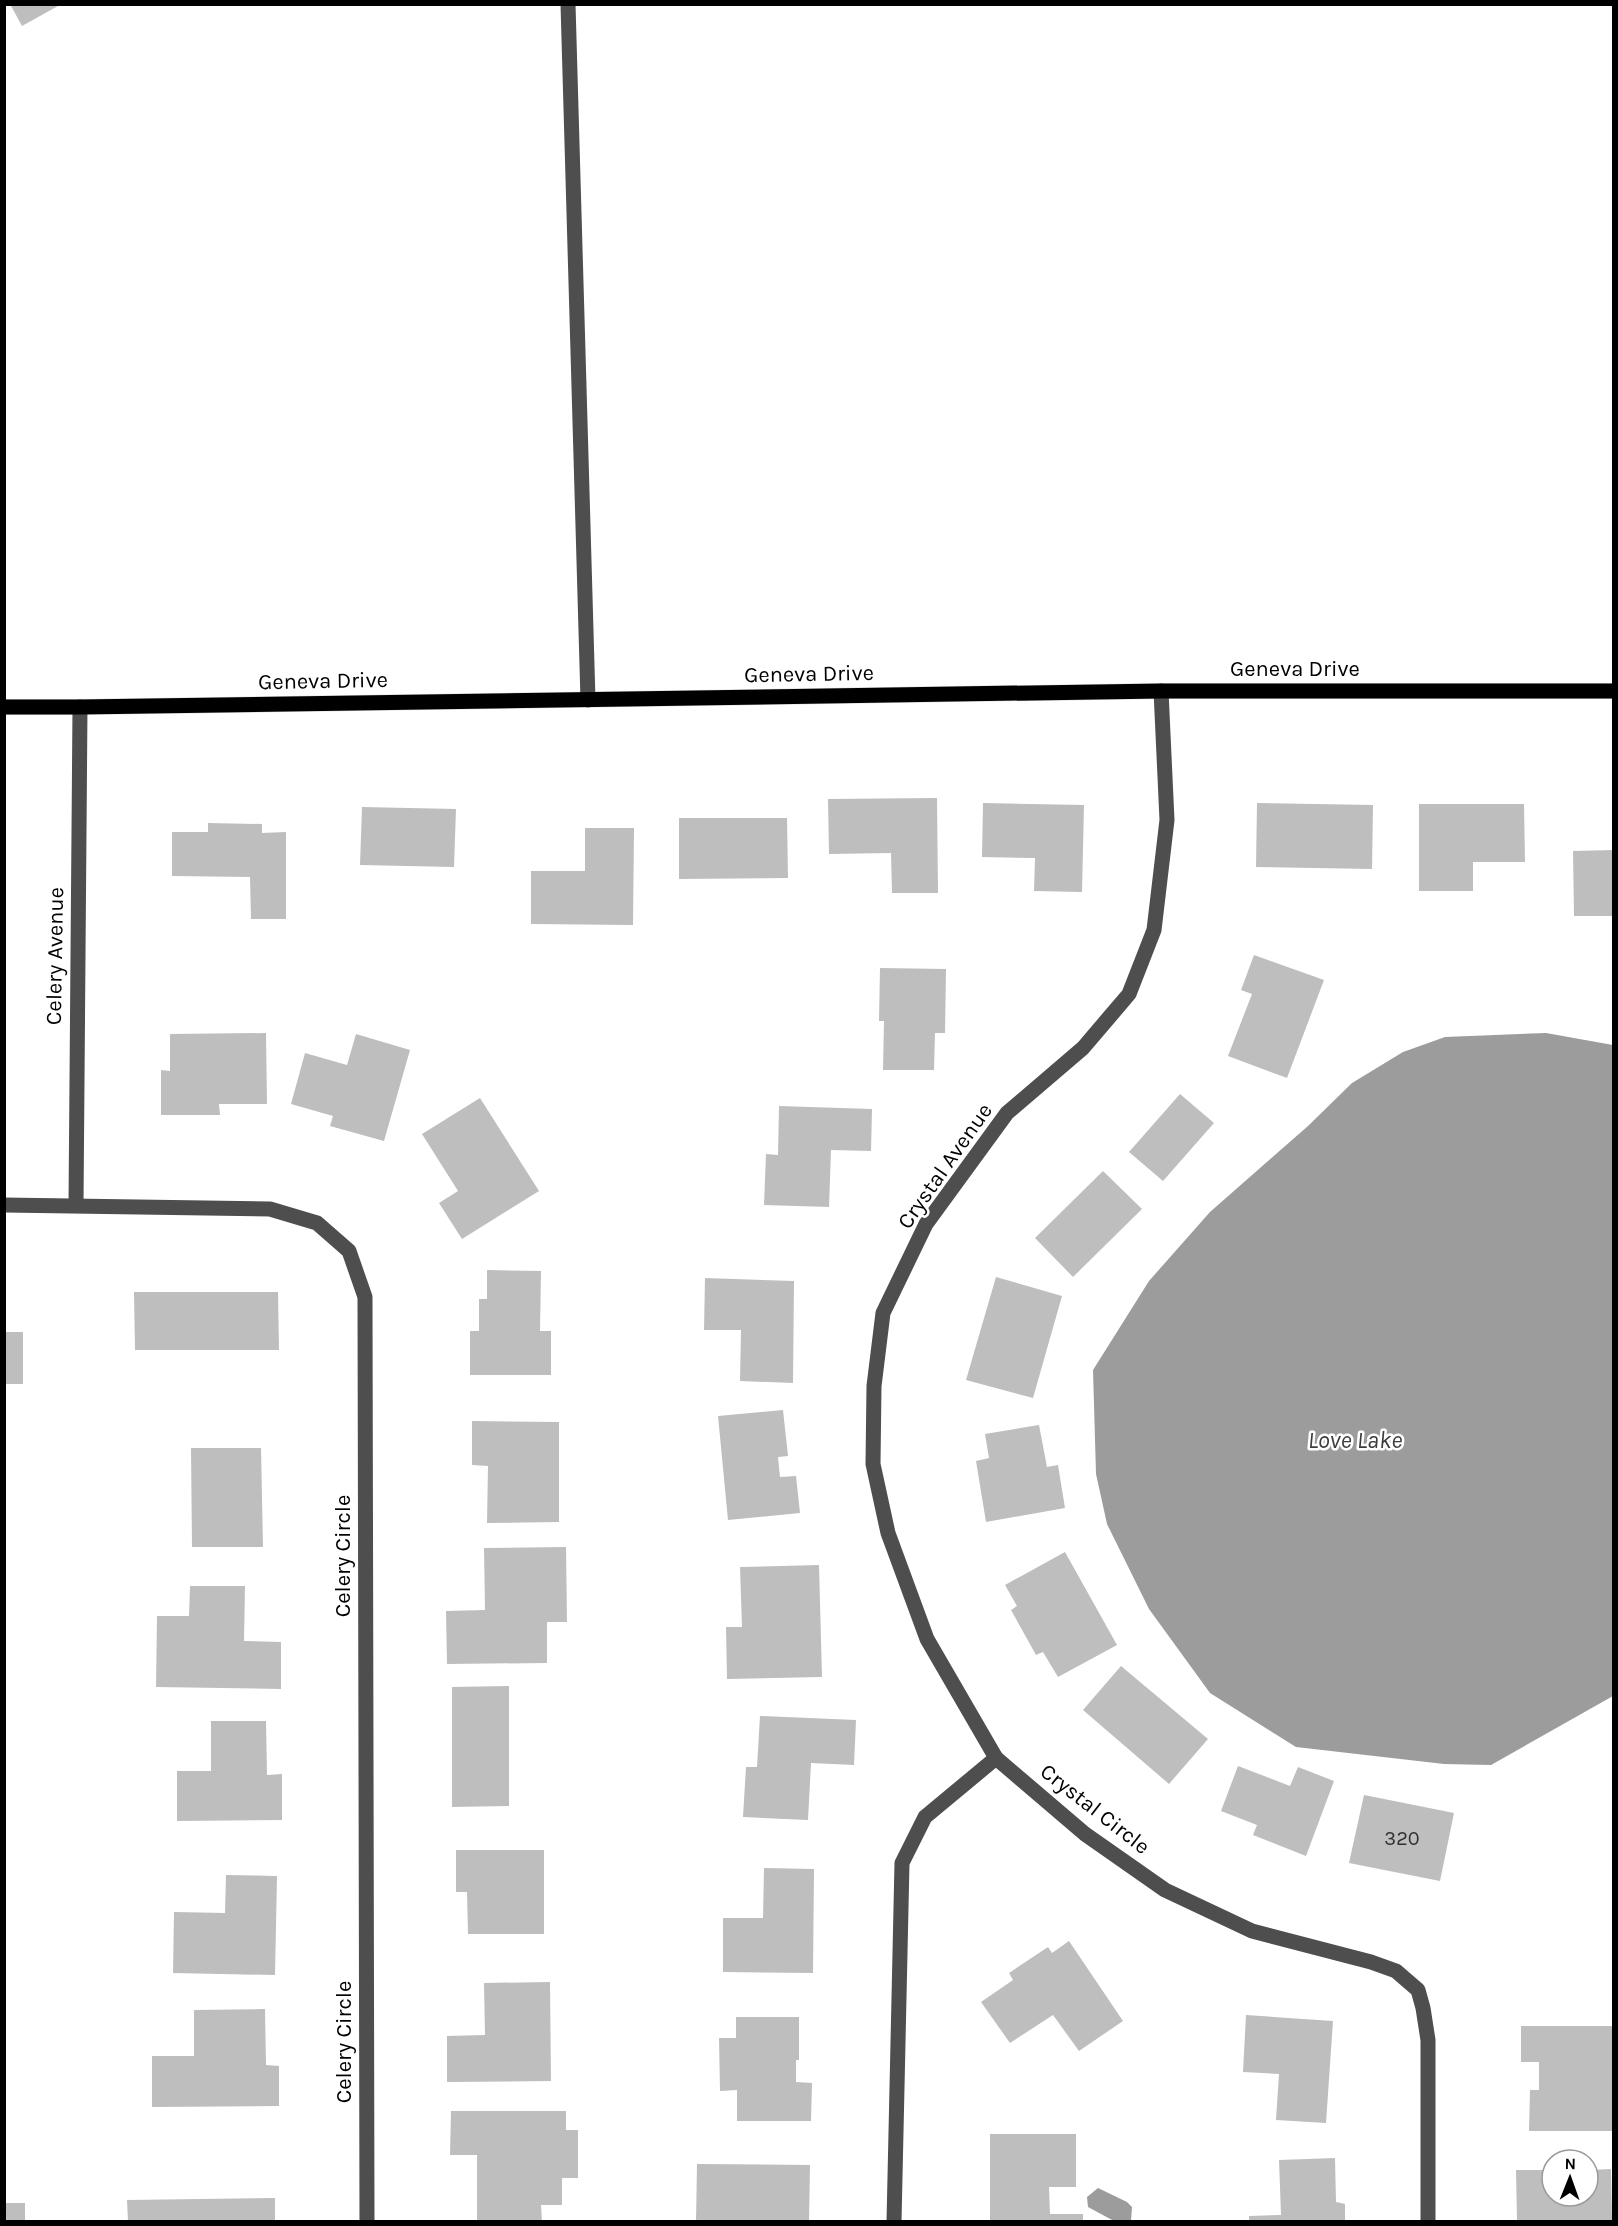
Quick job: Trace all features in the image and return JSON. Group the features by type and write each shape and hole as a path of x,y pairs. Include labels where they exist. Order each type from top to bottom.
{"main road":[{"name":"Geneva Drive","path":"4,707 80,708 1161,691 1614,692"}],"street":[{"path":"568,4 588,700"},
{"name":"Crystal Avenue","path":"996,1758 927,1640 888,1533 873,1464 874,1386 883,1313 926,1224 1007,1113 1083,1047 1129,994 1154,930 1167,820 1161,691"},
{"name":"Celery Avenue","path":"75,1205 80,708"},
{"name":"Celery Circle","path":"4,1205 270,1209 317,1223 349,1251 365,1297 367,2222"},
{"path":"894,2222 902,1863 926,1817 996,1758"},
{"name":"Crystal Circle","path":"996,1758 1085,1834 1165,1890 1252,1931 1371,1962 1396,1971 1418,1990 1424,2008 1428,2040 1428,2222"}],"water":[{"name":"Love Lake","path":"1546,1033 1613,1045 1613,1696 1491,1765 1444,1764 1296,1747 1210,1693 1149,1609 1107,1524 1096,1474 1093,1370 1149,1281 1210,1212 1308,1126 1352,1083 1403,1052 1445,1037"},
{"path":"1098,2188 1127,2202 1132,2207 1131,2221 1114,2221 1088,2207 1087,2197"}],"building":[{"path":"10,4 56,4 58,6 22,26"},
{"path":"937,798 938,893 892,893 891,853 829,854 828,799"},
{"path":"983,803 1084,805 1082,892 1034,891 1035,858 982,857"},
{"path":"1257,803 1373,805 1372,869 1256,867"},
{"path":"1419,804 1524,804 1525,862 1473,862 1473,891 1419,891"},
{"path":"362,807 456,809 454,867 360,865"},
{"path":"679,818 787,818 788,878 679,879"},
{"path":"208,823 262,824 262,833 286,832 286,919 251,919 250,877 172,876 172,832 208,832"},
{"path":"585,828 634,828 633,925 531,924 531,871 585,871"},
{"path":"1614,850 1614,916 1574,916 1573,851"},
{"path":"1254,955 1324,980 1287,1078 1228,1056 1252,994 1241,990"},
{"path":"880,968 946,969 945,1033 935,1033 934,1070 883,1070 884,1021 879,1021"},
{"path":"266,1033 267,1104 219,1104 220,1115 161,1115 161,1070 170,1071 170,1034"},
{"path":"356,1034 410,1050 384,1141 330,1126 333,1116 291,1104 305,1053 347,1065"},
{"path":"1180,1094 1214,1123 1163,1181 1129,1152"},
{"path":"480,1098 539,1191 462,1239 439,1203 458,1191 422,1134"},
{"path":"779,1106 872,1109 871,1151 831,1150 829,1207 764,1205 766,1154 778,1155"},
{"path":"1103,1171 1142,1209 1073,1277 1035,1238"},
{"path":"487,1270 541,1271 540,1331 551,1331 551,1375 470,1375 470,1331 479,1331 479,1299 487,1299"},
{"path":"996,1277 1062,1296 1033,1398 966,1380"},
{"path":"705,1278 794,1281 793,1383 740,1381 741,1330 704,1330"},
{"path":"134,1292 278,1292 279,1350 135,1350"},
{"path":"4,1332 23,1332 23,1384 4,1384"},
{"path":"783,1410 788,1456 778,1457 780,1477 796,1476 800,1513 728,1520 718,1416"},
{"path":"472,1421 559,1422 559,1522 487,1523 488,1466 472,1465"},
{"path":"1039,1425 1047,1467 1058,1465 1065,1508 986,1522 976,1461 989,1458 985,1434"},
{"path":"191,1448 261,1448 263,1547 192,1547"},
{"path":"566,1547 567,1622 547,1622 547,1663 447,1664 446,1611 485,1610 484,1548"},
{"path":"1065,1552 1117,1645 1058,1677 1043,1652 1036,1655 1011,1610 1017,1606 1005,1585"},
{"path":"819,1565 822,1677 727,1679 726,1627 742,1627 740,1567"},
{"path":"190,1586 245,1586 244,1641 281,1642 281,1689 156,1687 157,1616 189,1616"},
{"path":"1121,1666 1208,1739 1169,1784 1083,1710"},
{"path":"509,1686 509,1806 452,1807 452,1687"},
{"path":"760,1716 856,1720 854,1765 811,1763 808,1820 743,1817 746,1767 757,1767"},
{"path":"211,1721 266,1721 267,1775 282,1774 282,1820 177,1821 177,1771 211,1771"},
{"path":"1238,1766 1290,1786 1298,1767 1334,1781 1306,1856 1253,1835 1257,1825 1221,1811"},
{"path":"1364,1795 1454,1813 1440,1881 1349,1863"},
{"path":"456,1850 544,1850 544,1934 468,1934 467,1892 456,1892"},
{"path":"764,1868 814,1869 813,1973 723,1972 723,1918 763,1918"},
{"path":"226,1875 277,1876 275,1975 173,1973 174,1912 225,1913"},
{"path":"1069,1941 1123,2021 1079,2051 1053,2015 1010,2043 981,2002 1013,1980 1009,1973 1048,1947 1052,1953"},
{"path":"550,1982 551,2081 447,2082 447,2036 485,2035 484,1983"},
{"path":"265,2009 266,2065 279,2066 279,2106 152,2107 152,2056 194,2056 194,2010"},
{"path":"1246,2015 1333,2021 1326,2123 1276,2120 1279,2074 1243,2072"},
{"path":"736,2017 799,2017 799,2060 796,2060 796,2082 812,2083 811,2121 737,2121 737,2090 720,2091 719,2038 736,2038"},
{"path":"1521,2026 1614,2026 1613,2131 1529,2131 1530,2090 1539,2090 1539,2062 1521,2062"},
{"path":"451,2111 566,2111 566,2130 578,2130 578,2178 562,2178 562,2205 541,2205 542,2222 477,2222 477,2155 450,2155"},
{"path":"990,2134 1076,2134 1076,2187 1049,2187 1050,2214 1083,2214 1083,2222 990,2222"},
{"path":"1335,2158 1336,2202 1345,2204 1345,2222 1249,2222 1249,2216 1281,2215 1279,2160"},
{"path":"697,2164 810,2165 809,2222 696,2222"},
{"path":"1600,2169 1611,2169 1612,2220 1517,2222 1516,2170 1540,2170 1540,2208 1600,2208"},
{"path":"275,2198 275,2222 128,2222 127,2200"},
{"path":"4,2203 25,2203 25,2222 4,2222"}]}
